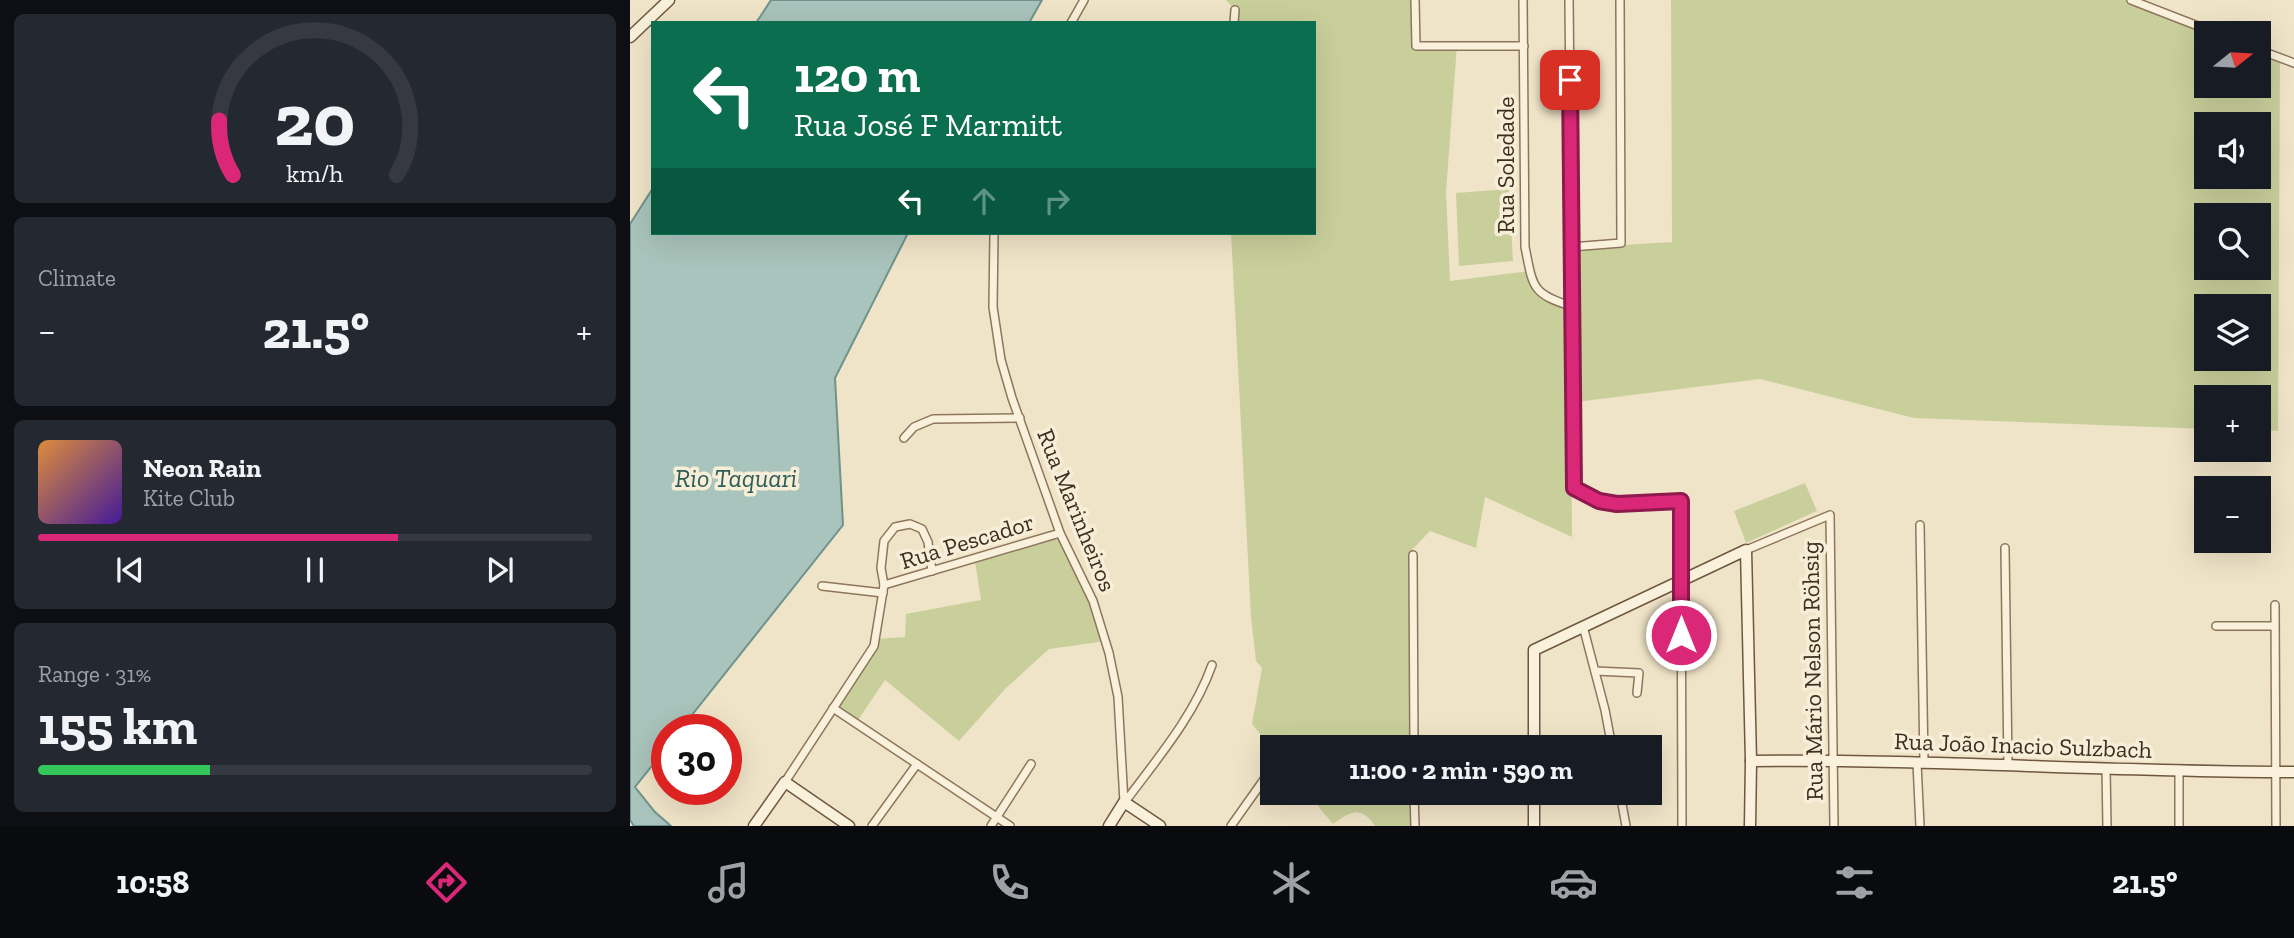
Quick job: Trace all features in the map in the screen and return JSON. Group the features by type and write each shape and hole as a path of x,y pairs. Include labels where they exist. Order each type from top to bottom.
{"street":[{"path":"1071,21 1084,0"},
{"path":"1415,0 1416,46 1524,46"},
{"name":"Rua Soledade","path":"1523,0 1525,247 1532,282 1548,299 1571,306"},
{"path":"1569,0 1574,488 1599,501 1617,504 1681,501 1682,826"},
{"path":"1571,247 1621,243 1620,0"},
{"path":"2131,0 2194,24"},
{"path":"630,37 664,3"},
{"path":"1234,21 1235,9"},
{"path":"2272,55 2294,63"},
{"name":"Rua Marinheiros","path":"994,235 993,307 997,340 1012,398 1060,533 1093,601 1110,653 1118,697 1124,802"},
{"path":"904,438 914,427 933,419 1020,418"},
{"name":"Rua Mário Nelson Röhsig","path":"1746,550 1829,515 1834,826"},
{"path":"754,826 874,646 883,589 881,568 884,541 895,527 909,524 922,529 928,542 932,571"},
{"path":"1920,525 1920,826"},
{"name":"Rua Pescador","path":"883,589 932,571 1060,533"},
{"path":"2005,548 2008,766"},
{"path":"1534,735 1534,649 1746,550 1750,826"},
{"path":"1413,555 1414,735"},
{"path":"822,586 883,589"},
{"path":"2275,605 2276,826"},
{"path":"1583,626 1609,735"},
{"path":"2216,626 2273,626"},
{"path":"1109,826 1175,734 1212,665"},
{"path":"1595,671 1639,673 1637,693"},
{"path":"833,708 1010,826"},
{"name":"Rua João Inacio Sulzbach","path":"1751,761 1833,760 2294,772"},
{"path":"873,826 917,764"},
{"path":"991,826 1031,764"},
{"path":"2106,769 2107,826"},
{"path":"2179,770 2179,826"},
{"path":"785,782 849,826"},
{"path":"1231,826 1260,785"},
{"path":"1124,802 1160,826"},
{"path":"1414,805 1415,826"},
{"path":"1534,805 1534,826"},
{"path":"1622,805 1626,826"}],"green space":[{"path":"1226,0 1415,0 1415,45 1457,45 1446,192 1450,281 1529,271 1547,298 1570,305 1572,537 1485,497 1476,548 1430,531 1409,553 1410,735 1261,735 1252,724 1262,668 1256,661 1251,617 1231,235 1316,235 1316,21 1233,21 1234,9"},
{"path":"1671,0 2131,0 2194,24 2194,98 2272,98 2272,55 2280,58 2278,431 2271,431 2271,385 2194,385 2194,429 1914,418 1760,379 1576,402 1574,248 1672,242"},
{"path":"1509,189 1513,261 1459,266 1456,193"},
{"path":"1805,483 1817,511 1746,543 1734,511"},
{"path":"1060,533 1093,601 1106,641 1049,649 1005,689 959,741 885,680 856,723 833,708 875,639 905,637 906,614 981,600 975,562"},
{"path":"1317,805 1410,805 1411,826 1375,826 1365,815 1356,812 1333,824"}],"water":[{"path":"771,0 1042,0 1030,21 757,21"},
{"name":"Rio Taquari","path":"651,191 651,235 907,235 835,378 843,525 693,714 651,714 651,767 635,787 655,812 671,826 634,826 630,820 630,224"}],"route":[{"path":"1570,80 1574,488 1599,501 1617,504 1681,501 1681,635"}]}
